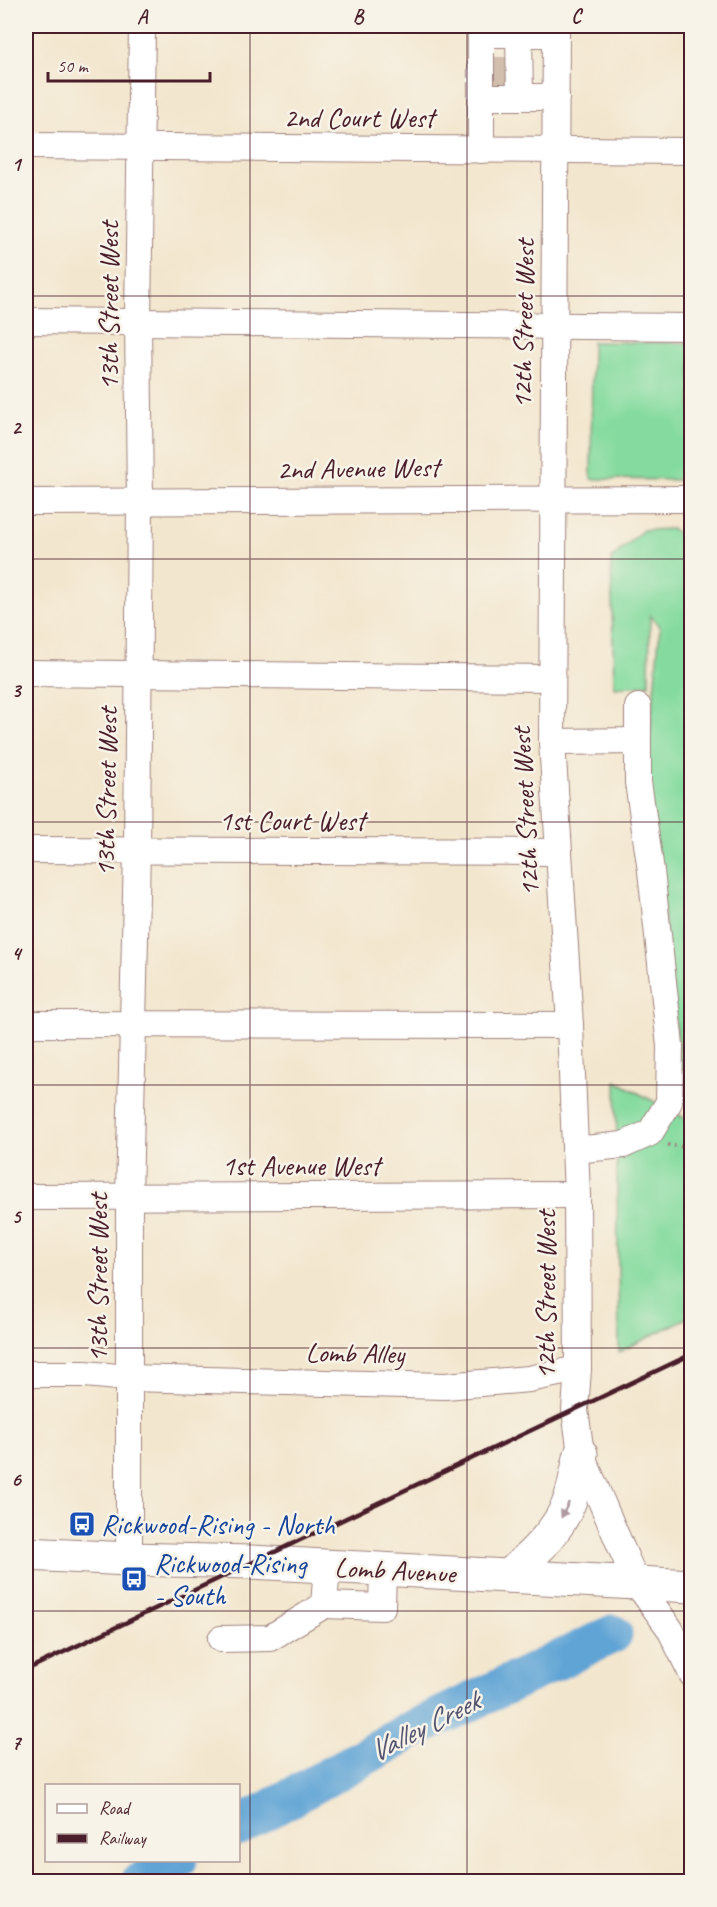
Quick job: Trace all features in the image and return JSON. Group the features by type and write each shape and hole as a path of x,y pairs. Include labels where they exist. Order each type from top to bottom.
{"main road":[{"path":"509,1576 537,1551 557,1526 570,1501 580,1454"},
{"name":"Lomb Avenue","path":"26,1554 251,1562 692,1586"}],"street":[{"name":"13th Street West","path":"129,1559 129,1197 137,851 140,502 138,321 142,26"},
{"path":"520,97 481,34 519,34 556,30"},
{"name":"12th Street West","path":"556,30 551,678 552,742 570,1025 577,1195 578,1369 575,1410 580,1454 636,1582 670,1629 689,1664"},
{"path":"481,150 481,97 502,70 519,34"},
{"path":"481,97 556,97"},
{"name":"2nd Court West","path":"26,146 692,151"},
{"path":"26,321 692,327"},
{"name":"2nd Avenue West","path":"26,502 692,499"},
{"path":"26,673 551,678"},
{"path":"575,1150 622,1145 650,1133 669,1102 670,1047 653,882 638,782 638,707"},
{"path":"552,742 638,741"},
{"name":"1st Court West","path":"26,850 558,852"},
{"path":"26,1024 570,1025"},
{"name":"1st Avenue West","path":"26,1197 577,1195"},
{"name":"Lomb Alley","path":"26,1374 446,1386 529,1378 578,1369"},
{"path":"324,1605 327,1566"},
{"path":"221,1639 270,1638 324,1605 382,1607 383,1569"}],"green space":[{"path":"592,342 691,343 691,480 591,479"},
{"path":"673,529 691,548 691,1076 681,1069 647,765 660,627 650,615 649,685 614,687 611,559 643,530"},
{"path":"616,1081 692,1122 691,1316 619,1352"}],"waterway":[{"name":"Valley Creek","path":"240,1826 412,1730 613,1634"},
{"name":"Valley Creek","path":"140,1882 175,1862"}],"tunnel":[{"path":"492,70 514,70"}],"railway":[{"path":"26,1670 692,1354"}],"place":[{"name":"Rickwood-Rising - North","path":"82,1524"},
{"name":"Rickwood-Rising - South","path":"134,1579"}]}
